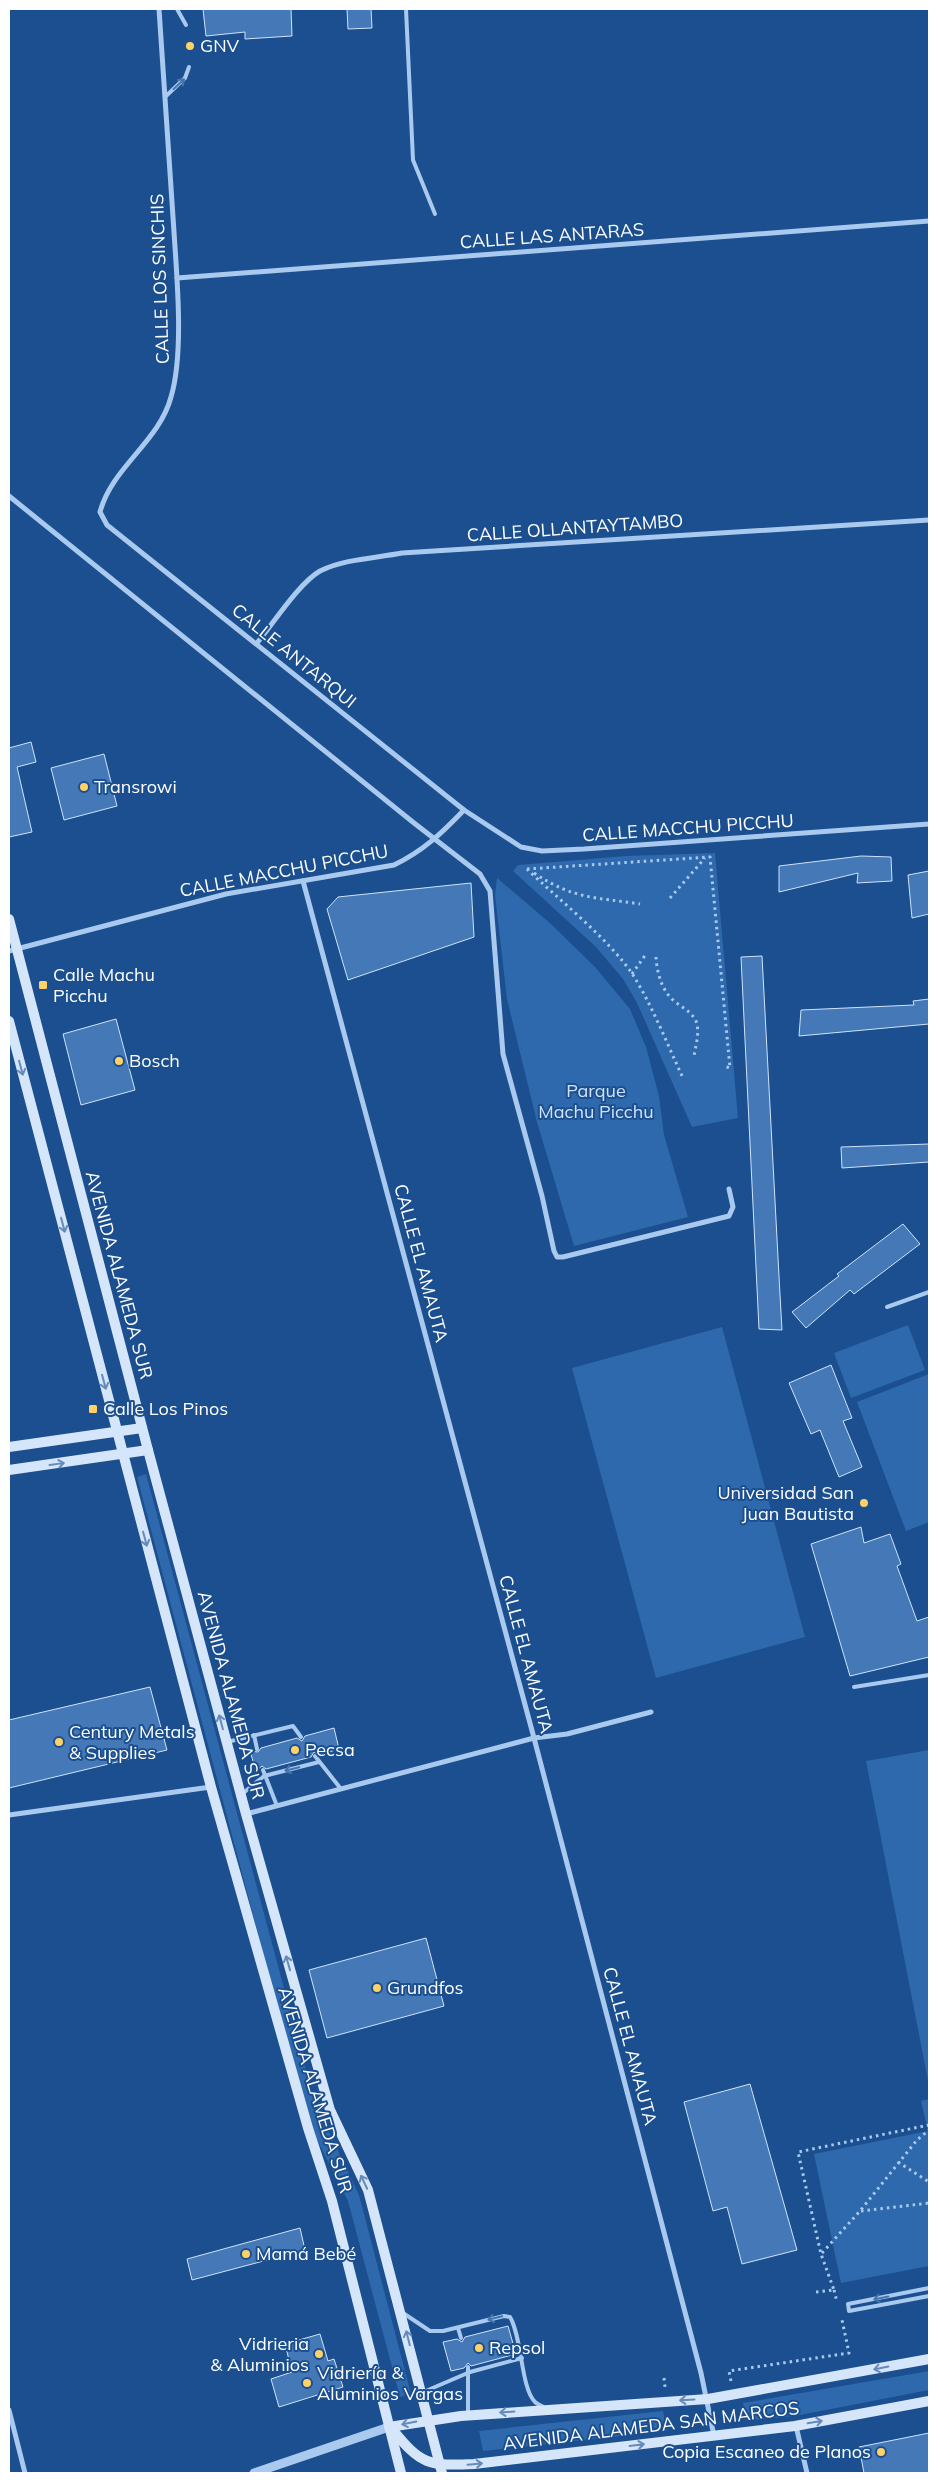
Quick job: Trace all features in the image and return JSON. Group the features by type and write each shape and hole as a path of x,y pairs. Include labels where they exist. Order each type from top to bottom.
{"main road":[{"name":"AVENIDA ALAMEDA SUR","path":"9,919 13,950 246,1814 330,2110 368,2190 441,2470"},
{"name":"AVENIDA ALAMEDA SUR","path":"9,1021 211,1787 306,2119 332,2201 402,2473"},
{"path":"9,1447 118,1433 142,1428"},
{"path":"9,1470 148,1450"},
{"name":"AVENIDA ALAMEDA SAN MARCOS","path":"389,2427 429,2419 468,2415 708,2398 929,2359"},
{"name":"AVENIDA ALAMEDA SAN MARCOS","path":"389,2427 420,2458 441,2470 474,2464 796,2426 929,2401"}],"street":[{"name":"CALLE LOS SINCHIS","path":"107,525 100,512 104,494 159,424 171,399 178,368 177,278 159,9"},
{"name":"CALLE LAS ANTARAS","path":"177,278 929,221"},
{"path":"9,496 414,823 480,874 490,891 503,1054 542,1196 554,1252 557,1257 729,1216 733,1207 729,1189"},
{"name":"CALLE OLLANTAYTAMBO","path":"257,643 299,591 319,572 338,564 402,553 929,520"},
{"name":"CALLE ANTARQUI","path":"107,525 464,810"},
{"name":"CALLE MACCHU PICCHU","path":"13,950 226,894 394,865 415,855 437,839 464,810 521,847 542,851 680,843 929,824"},
{"name":"CALLE EL AMAUTA","path":"304,881 534,1738 708,2398 714,2436"},
{"path":"246,1814 534,1738 567,1734 651,1712"},
{"path":"9,1815 211,1787"},
{"path":"9,2410 24,2473"},
{"path":"796,2426 807,2473"},
{"name":"AVENIDA ALAMEDA SAN MARCOS","path":"254,2473 389,2427"}],"lane":[{"path":"177,9 186,25"},
{"path":"406,9 413,160 436,214"},
{"path":"165,97 185,78 189,67"},
{"path":"887,1307 929,1292"},
{"path":"854,1687 929,1675"},
{"path":"227,1742 293,1726 301,1737"},
{"path":"254,1735 257,1749"},
{"path":"315,1756 341,1789"},
{"path":"241,1794 264,1776 319,1762"},
{"path":"263,1770 277,1806"},
{"path":"929,2288 848,2304 849,2311 929,2296"},
{"path":"401,2311 430,2331 443,2331 507,2316 512,2320 522,2358 528,2392 534,2402 547,2409"},
{"path":"458,2328 460,2338"},
{"path":"910,2363 929,2352"},
{"path":"421,2393 470,2372 522,2358"},
{"path":"468,2367 470,2372 468,2415"}],"path":[{"path":"527,869 710,857 730,1068 722,1066"},
{"path":"670,898 705,858"},
{"path":"527,869 552,885 571,894 595,900 640,904"},
{"path":"527,869 612,949 632,974 652,1010 683,1078"},
{"path":"632,974 646,954"},
{"path":"656,957 656,970 661,983 671,998 690,1012 696,1022 698,1032 694,1056"},
{"path":"839,2309 821,2254 798,2152 929,2125"},
{"path":"821,2254 860,2211 917,2140 929,2130"},
{"path":"898,2162 929,2182"},
{"path":"860,2211 929,2203"},
{"path":"816,2292 834,2290"},
{"path":"733,2393 729,2370 849,2353 841,2319"}],"green space":[{"name":"Parque Machu Picchu","path":"715,853 738,1118 692,1127 637,1003 623,979 596,947 513,871 518,865 626,856"},
{"name":"Parque Machu Picchu","path":"497,878 551,924 595,967 630,1009 646,1047 659,1096 664,1135 688,1217 574,1246 537,1122 507,999 495,895"},
{"path":"908,1325 925,1370 851,1398 834,1353"},
{"path":"722,1327 805,1637 656,1678 572,1368"},
{"path":"929,1374 929,1522 906,1531 857,1402"},
{"path":"146,1474 314,2100 359,2195 411,2394 400,2397 348,2201 308,2122 137,1477"},
{"path":"929,1750 929,2086 866,1761"},
{"path":"929,2099 929,2266 841,2283 814,2154 928,2131 921,2101"},
{"path":"929,2371 929,2390 795,2416 746,2421 743,2403"},
{"path":"663,2411 667,2431 483,2451 479,2431"}],"building":[{"path":"203,9 291,9 292,36 245,39 245,32 206,36"},
{"path":"347,9 371,9 372,28 348,29"},
{"path":"31,742 36,762 17,767 32,832 9,837 9,748"},
{"name":"Transrowi","path":"104,754 117,806 64,820 51,768"},
{"path":"861,856 891,857 892,881 857,883 858,873 779,892 779,866"},
{"path":"929,871 929,914 912,918 908,875"},
{"path":"471,883 474,937 348,980 327,909 338,897"},
{"path":"762,956 782,1330 759,1329 741,957"},
{"path":"929,999 929,1024 799,1036 801,1010 914,1005 913,1001"},
{"name":"Bosch","path":"116,1019 135,1090 81,1105 63,1034"},
{"path":"929,1144 929,1162 842,1168 841,1147"},
{"path":"903,1224 920,1244 854,1294 850,1290 806,1328 792,1312 839,1276 837,1274"},
{"path":"831,1365 852,1418 843,1421 862,1467 839,1477 820,1430 811,1434 789,1383"},
{"path":"861,1527 864,1543 890,1534 901,1564 897,1566 917,1621 929,1617 929,1657 850,1676 811,1544"},
{"name":"Century Metals & Supplies","path":"150,1687 167,1750 9,1788 9,1720"},
{"name":"Pecsa","path":"334,1728 339,1749 319,1755 314,1752 311,1757 266,1769 262,1766 256,1771 250,1751 258,1752 261,1748 297,1738 302,1741 305,1736"},
{"name":"Grundfos","path":"426,1938 444,2006 327,2038 309,1970"},
{"path":"750,2084 797,2250 742,2264 727,2207 713,2211 684,2102"},
{"name":"Mamá Bebé","path":"300,2228 305,2250 192,2280 187,2259"},
{"name":"Repsol","path":"508,2326 516,2354 471,2366 468,2363 464,2368 451,2371 443,2342 457,2339 462,2342 465,2337"},
{"name":"Vidriería & Aluminios Vargas","path":"320,2334 328,2361 334,2359 343,2387 279,2407 271,2379 292,2372 285,2344"},
{"path":"929,2433 929,2473 864,2473 859,2447"}],"place":[{"name":"GNV","path":"190,46"},
{"name":"Transrowi","path":"84,787"},
{"name":"Calle Machu Picchu","path":"43,985"},
{"name":"Bosch","path":"119,1061"},
{"name":"Calle Los Pinos","path":"93,1409"},
{"name":"Universidad San Juan Bautista","path":"864,1503"},
{"name":"Century Metals & Supplies","path":"59,1742"},
{"name":"Pecsa","path":"295,1750"},
{"name":"Grundfos","path":"377,1988"},
{"name":"Mamá Bebé","path":"246,2254"},
{"name":"Repsol","path":"479,2348"},
{"name":"Vidrieria & Aluminios","path":"319,2354"},
{"name":"Vidriería & Aluminios Vargas","path":"307,2383"},
{"name":"Copia Escaneo de Planos","path":"881,2452"}]}
